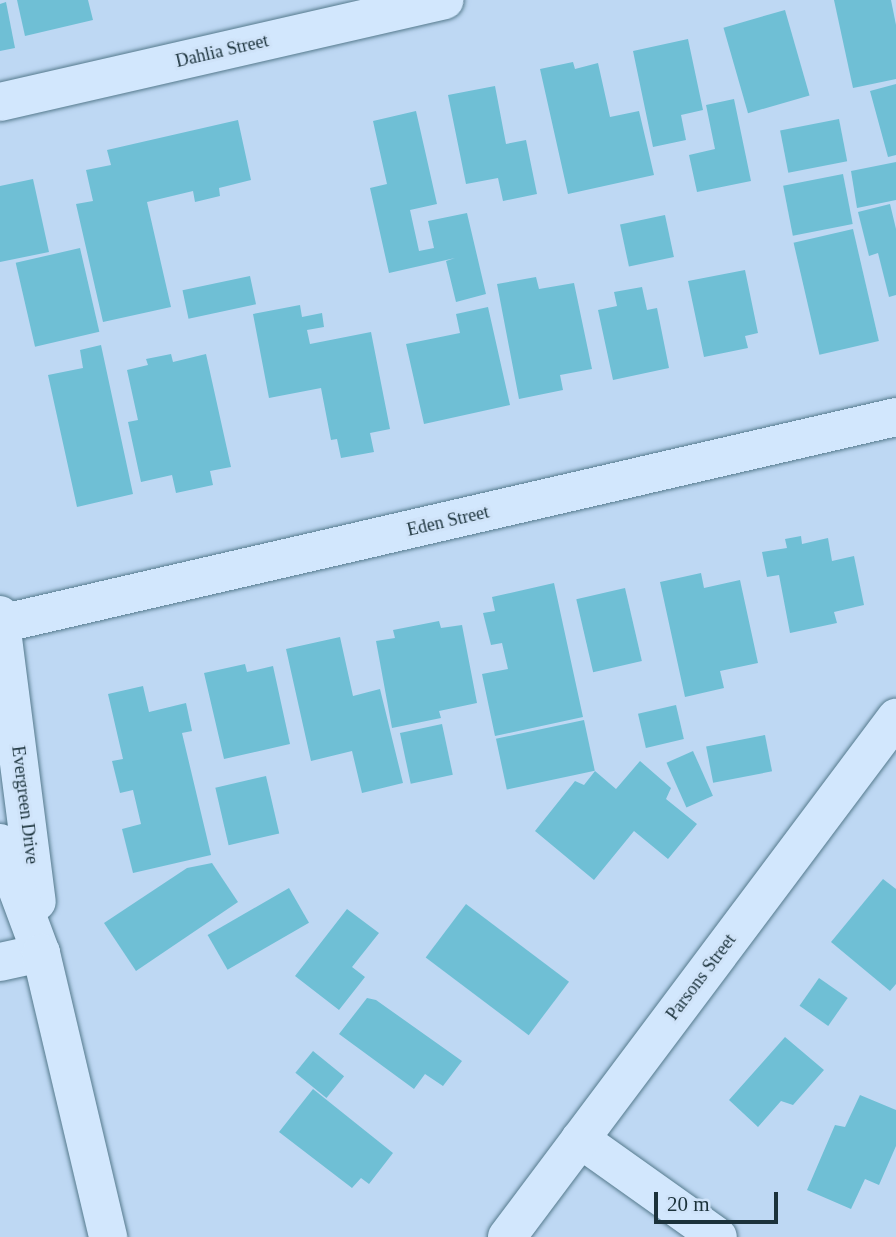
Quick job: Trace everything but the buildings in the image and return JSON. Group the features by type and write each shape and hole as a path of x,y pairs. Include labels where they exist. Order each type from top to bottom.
{"street":[{"name":"Dahlia Street","path":"0,102 444,0"},
{"name":"Eden Street","path":"1,621 896,417"},
{"name":"Evergreen Drive","path":"1,621 41,953 108,1237"},
{"name":"Parsons Street","path":"507,1237 896,718"},
{"name":"Evergreen Drive","path":"0,843 41,953"},
{"path":"0,962 41,953"},
{"path":"580,1139 718,1237"}]}
